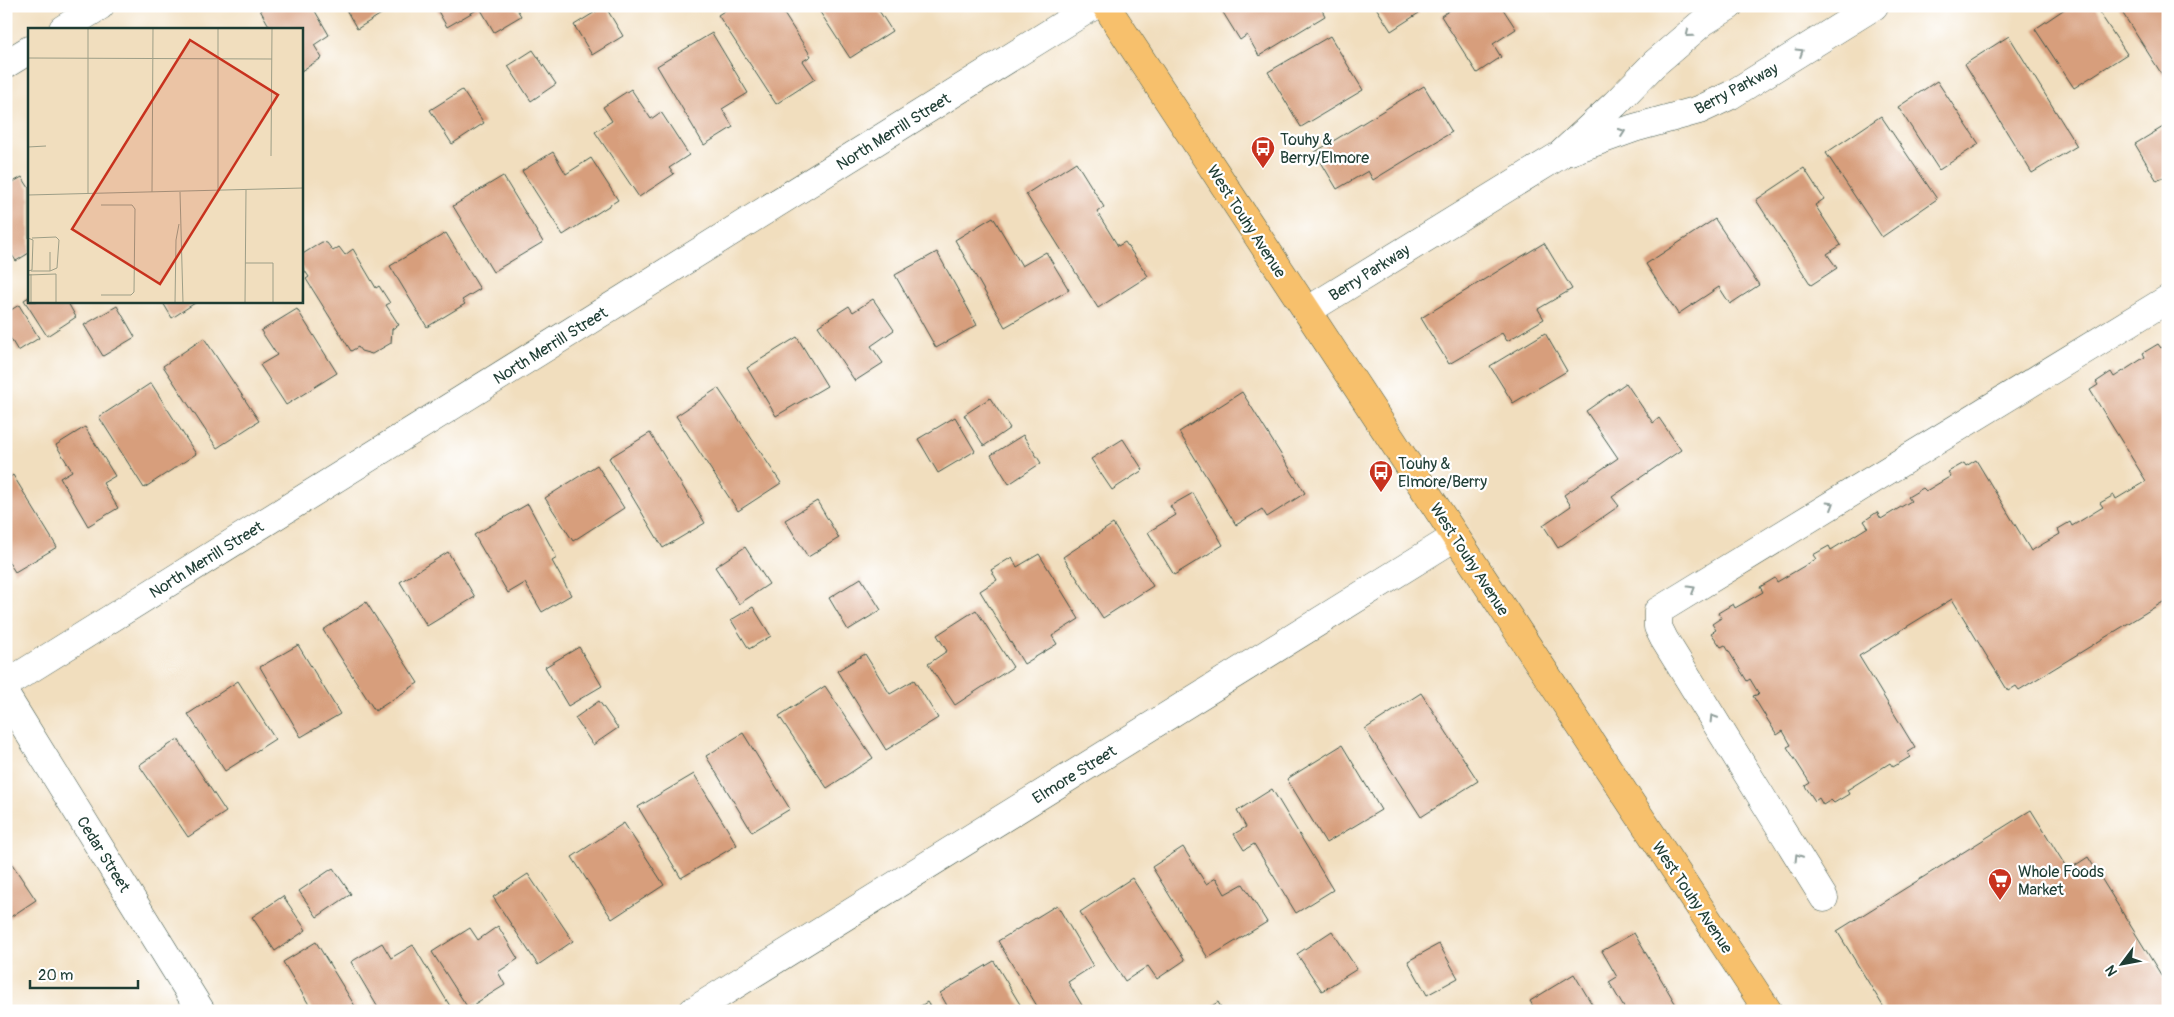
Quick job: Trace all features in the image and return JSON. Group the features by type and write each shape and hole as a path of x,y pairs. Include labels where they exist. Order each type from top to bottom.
{"main road":[{"name":"West Touhy Avenue","path":"1106,6 1768,1011"}],"street":[{"path":"65,28 100,6"},
{"name":"North Merrill Street","path":"6,684 1093,6"},
{"name":"Berry Parkway","path":"1307,311 1560,155 1615,104 1654,64 1703,22 1729,6"},
{"name":"Berry Parkway","path":"1560,155 1634,128 1699,110 1731,94 1874,6"},
{"path":"6,64 28,51"},
{"path":"1824,898 1664,639 1658,627 1658,611 2168,299"},
{"name":"Elmore Street","path":"693,1011 1455,537"},
{"name":"Cedar Street","path":"6,696 201,1011"}],"building":[{"path":"266,6 312,6 329,35 314,45 322,58 302,70 302,28 270,28 260,10"},
{"path":"344,6 394,6 357,29"},
{"path":"435,6 515,6 521,16 494,32 480,8 447,27"},
{"path":"605,6 623,36 592,55 574,25"},
{"path":"732,6 779,6 811,56 803,61 815,79 776,104 718,15"},
{"path":"816,6 876,6 892,31 850,58"},
{"path":"1219,6 1320,6 1325,16 1259,56 1247,35 1240,40"},
{"path":"1375,6 1415,6 1419,13 1391,31"},
{"path":"1456,6 1501,6 1516,29 1493,44 1501,57 1477,73 1441,16"},
{"path":"2069,6 2095,6 2127,54 2074,88 2035,29"},
{"path":"2118,6 2168,6 2168,84"},
{"path":"712,33 748,93 722,109 733,127 704,145 657,66"},
{"path":"1330,36 1363,90 1301,127 1268,72"},
{"path":"2009,36 2077,146 2032,173 1965,64"},
{"path":"533,50 556,84 531,101 508,66"},
{"path":"1937,81 1979,144 1939,170 1898,107"},
{"path":"1424,86 1452,132 1373,180 1368,171 1337,189 1315,152"},
{"path":"631,89 651,119 661,112 689,155 669,168 674,174 639,197 595,132 612,121 603,107"},
{"path":"462,90 484,123 452,144 430,110"},
{"path":"1881,116 1937,199 1882,237 1826,153"},
{"path":"2168,124 2168,174 2157,181 2135,144"},
{"path":"553,152 566,174 591,158 618,200 563,235 522,171"},
{"path":"1076,162 1104,207 1097,212 1118,246 1125,242 1148,276 1098,308 1026,194"},
{"path":"1804,168 1824,199 1815,205 1841,245 1827,254 1837,268 1811,285 1756,200"},
{"path":"503,176 543,242 493,272 453,206"},
{"path":"22,177 28,186 28,254 16,261 6,246 6,186"},
{"path":"993,217 1022,266 1046,252 1069,290 1005,327 955,240"},
{"path":"1715,219 1759,285 1730,304 1719,287 1678,314 1646,264"},
{"path":"446,233 480,289 462,300 465,304 427,327 390,266"},
{"path":"322,242 327,243 333,251 339,247 345,255 353,249 376,288 379,286 390,303 386,305 399,325 392,329 391,343 372,354 361,351 358,347 351,351 306,279 309,277 302,266 302,254"},
{"path":"1544,243 1572,289 1538,309 1544,319 1507,341 1502,333 1449,364 1421,318"},
{"path":"937,252 977,325 936,348 895,275"},
{"path":"28,298 28,302 68,302 76,317 47,336 24,300"},
{"path":"873,299 894,330 871,346 883,363 855,381 818,326 849,306 853,312"},
{"path":"163,302 196,302 172,318"},
{"path":"19,305 39,338 18,351 6,331 6,313"},
{"path":"117,306 135,337 103,356 84,325"},
{"path":"297,309 337,373 286,405 260,365 277,355 261,331"},
{"path":"1545,333 1567,371 1513,403 1490,366"},
{"path":"797,337 827,386 776,416 747,368"},
{"path":"204,338 259,421 217,448 163,366"},
{"path":"2168,343 2168,599 2019,690 2016,686 2008,691 1952,599 1859,656 1915,748 1907,753 1910,757 1893,767 1890,763 1847,790 1849,794 1834,803 1831,800 1823,805 1819,798 1815,801 1805,786 1810,783 1787,747 1791,745 1783,731 1777,735 1753,696 1759,694 1750,679 1747,681 1725,645 1721,647 1711,633 1716,630 1712,624 1721,618 1718,613 1733,604 1735,608 1763,592 1760,587 1775,578 1777,582 1816,559 1813,555 1829,546 1831,550 1868,527 1864,521 1877,512 1881,519 1911,501 1908,497 1923,488 1926,491 1951,476 1948,472 1964,463 1966,466 1976,460 2031,551 2060,534 2058,529 2070,522 2072,526 2103,507 2100,503 2114,495 2116,499 2146,481 2090,390 2098,385 2096,382 2111,372 2114,377 2145,357 2143,353 2158,344 2161,348"},
{"path":"151,383 196,454 144,488 99,417"},
{"path":"1626,383 1653,423 1659,418 1681,450 1612,497 1619,506 1558,548 1543,525 1571,506 1564,495 1618,458 1586,411"},
{"path":"718,388 781,483 738,511 676,416"},
{"path":"1242,392 1305,493 1267,517 1262,509 1236,525 1179,432"},
{"path":"990,398 1010,428 984,446 964,415"},
{"path":"955,417 975,451 938,473 918,439"},
{"path":"85,427 115,476 103,483 118,508 88,526 60,478 72,471 56,445"},
{"path":"650,433 705,523 663,548 609,458"},
{"path":"1023,435 1041,463 1009,484 991,455"},
{"path":"1123,439 1143,470 1112,490 1091,459"},
{"path":"597,465 624,508 573,541 545,498"},
{"path":"13,475 57,547 15,572 6,558 6,480"},
{"path":"1193,493 1223,545 1174,575 1148,532 1176,515 1170,506"},
{"path":"817,501 839,538 808,557 785,520"},
{"path":"528,504 557,558 552,561 571,595 542,612 525,583 508,593 474,535"},
{"path":"1113,524 1153,586 1103,618 1063,557"},
{"path":"745,547 769,584 739,604 715,567"},
{"path":"448,552 475,597 427,626 400,582"},
{"path":"1039,554 1079,619 1052,636 1057,644 1024,664 980,591 997,580 991,570 1012,557 1017,567"},
{"path":"861,578 881,610 848,630 829,598"},
{"path":"366,602 418,683 375,711 323,630"},
{"path":"753,607 771,636 749,649 731,620"},
{"path":"976,610 1013,667 955,705 928,664 947,651 937,635"},
{"path":"298,645 340,714 301,737 260,667"},
{"path":"579,647 602,686 568,706 545,667"},
{"path":"865,654 890,694 914,680 938,718 886,750 837,671"},
{"path":"238,681 275,739 225,771 188,714"},
{"path":"825,686 873,758 827,788 779,716"},
{"path":"1421,693 1478,781 1421,817 1365,729"},
{"path":"599,701 618,728 593,745 575,718"},
{"path":"743,733 790,809 752,832 706,756"},
{"path":"178,739 226,812 188,837 139,765"},
{"path":"1342,745 1381,810 1326,843 1287,779"},
{"path":"694,774 737,845 681,878 638,807"},
{"path":"1272,789 1333,890 1296,913 1254,844 1244,850 1234,834 1246,827 1237,811"},
{"name":"Whole Foods Market","path":"2031,810 2068,870 2088,857 2168,986 2168,1011 1886,1011 1837,931"},
{"path":"624,823 664,885 612,919 572,857"},
{"path":"1183,847 1206,884 1216,878 1225,894 1243,884 1267,922 1208,958 1152,867"},
{"path":"6,855 36,900 6,920"},
{"path":"333,868 351,894 317,917 299,891"},
{"path":"528,874 573,941 538,965 493,897"},
{"path":"1132,878 1185,960 1157,979 1148,966 1125,981 1080,912"},
{"path":"283,896 306,930 275,951 252,917"},
{"path":"1057,905 1093,966 1068,982 1083,1007 1077,1011 1040,1011 998,941"},
{"path":"498,926 518,959 498,972 505,985 468,1008 432,952 470,928 478,940"},
{"path":"1332,931 1357,969 1322,991 1297,954"},
{"path":"1634,933 1678,1008 1673,1011 1626,1011 1609,982 1617,977 1602,951"},
{"path":"316,942 358,1011 313,1011 283,962"},
{"path":"382,943 391,958 413,945 453,1011 380,1011 351,962"},
{"path":"1439,944 1458,978 1427,995 1408,961"},
{"path":"994,961 1024,1011 950,1011 940,993"},
{"path":"1574,974 1596,1011 1536,1011 1530,1001"},
{"path":"927,1002 933,1011 913,1011"},
{"path":"1218,1002 1223,1011 1204,1011"}],"place":[{"name":"Touhy & Berry/Elmore","path":"1263,169"},
{"name":"Touhy & Elmore/Berry","path":"1381,493"},
{"name":"Whole Foods Market","path":"2000,901"}]}
